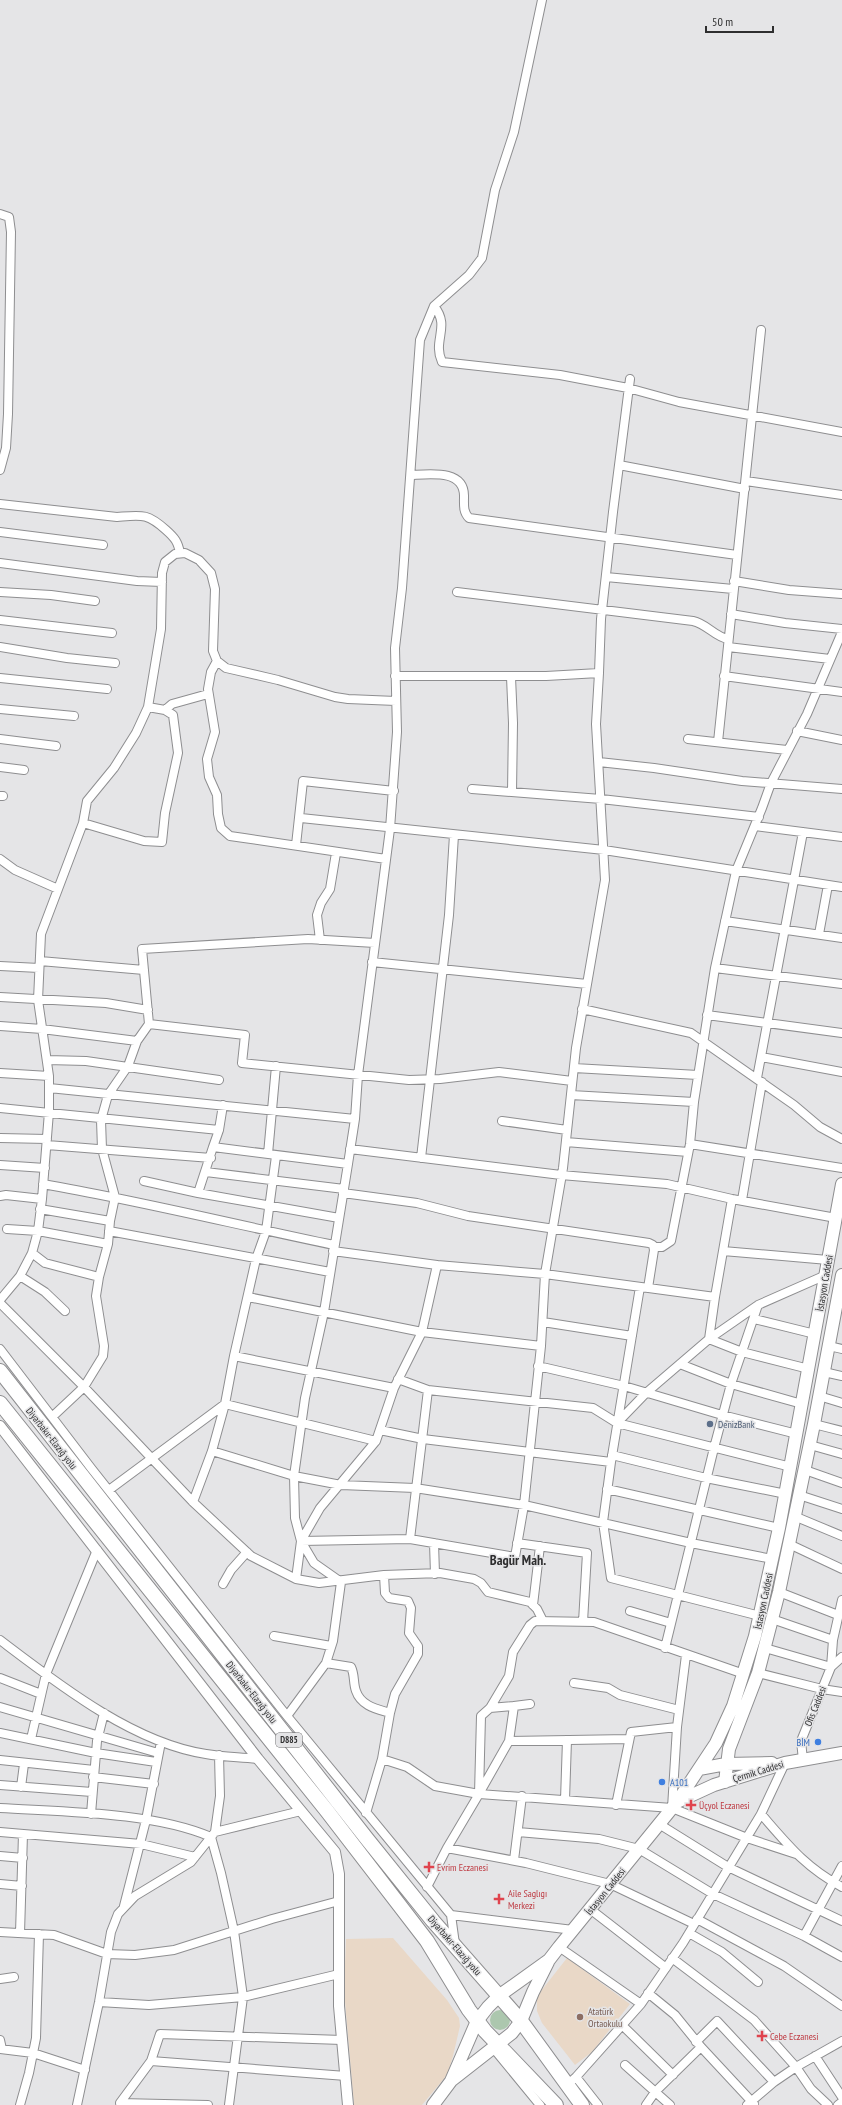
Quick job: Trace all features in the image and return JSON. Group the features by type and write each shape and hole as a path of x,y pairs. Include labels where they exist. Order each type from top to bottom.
{"highway":[{"name":"Diyarbakır-Elazığ yolu","path":"0,1371 357,1826 455,1946 500,1995 572,2081 582,2105"},
{"name":"Diyarbakır-Elazığ yolu","path":"0,1403 327,1810 427,1941 495,2046 556,2105"}],"main road":[{"name":"İstasyon Caddesi","path":"549,1960 674,1805 712,1751 724,1728 744,1674 760,1616 786,1494 842,1184"},
{"path":"724,1782 726,1764 733,1738 758,1673 779,1592 829,1346 838,1322 842,1277"},
{"name":"Çermik Caddesi","path":"674,1805 724,1782 785,1762 842,1753"},
{"path":"699,1769 726,1764 785,1762"},
{"path":"451,2081 512,2033 521,2021 549,1960"},
{"path":"433,2105 451,2081 478,2021 488,2007 500,1995 549,1960"}],"street":[{"path":"341,1582 314,1563 301,1541 295,1518 294,1476 300,1424 324,1312 355,1119 358,1075 390,829 394,791 397,732 395,648 402,588 420,340 434,306 470,275 482,258 495,190 514,132 542,0"},
{"path":"0,214 9,217 11,232 8,414 0,470"},
{"path":"434,306 440,313 442,322 437,352 442,362 629,384 679,402 842,432"},
{"path":"718,742 761,330"},
{"path":"301,1541 410,1539 515,1557 524,1505 534,1400 541,1346 545,1274 566,1142 572,1081 582,1009 605,880 596,724 602,610 629,384"},
{"path":"619,465 745,485 842,495"},
{"path":"411,475 437,474 454,477 463,487 464,511 469,518 737,555"},
{"path":"0,504 117,517 136,515 154,518 177,540 180,553"},
{"path":"0,532 103,545"},
{"path":"396,701 334,697 278,680 232,670 217,661 212,645 215,589 213,578 208,569 199,560 190,555 180,553 171,556 165,562 162,569 161,629 148,707 136,733 114,768 87,801 83,823 41,934 38,1000 49,1076 49,1112 42,1199 38,1231 32,1253 20,1276 0,1302 153,1458 193,1502 247,1552 296,1579 319,1583 341,1582 384,1575 435,1574 474,1579 488,1592 530,1602 543,1621"},
{"path":"0,563 137,581 162,582"},
{"path":"606,577 733,590"},
{"path":"734,581 789,590 842,594"},
{"path":"0,592 51,595 96,602"},
{"path":"457,592 698,622 728,643 830,659"},
{"path":"731,614 785,623 842,629"},
{"path":"0,620 112,633"},
{"path":"206,1172 417,1203 468,1216 649,1243 654,1247 662,1247 671,1241 689,1148 707,1014 736,871 759,817 771,783 818,688 830,659 839,646 842,632"},
{"path":"0,647 67,658 115,662"},
{"path":"217,661 211,672 208,694 215,732 207,759 208,777 217,795 218,814 222,828 230,836 386,859"},
{"path":"395,676 511,676 599,673"},
{"path":"511,676 513,723 512,792"},
{"path":"724,676 842,692"},
{"path":"0,678 107,689"},
{"path":"165,710 172,704 208,694"},
{"path":"83,823 144,841 162,842 164,813 178,753 173,716 165,710 148,707"},
{"path":"0,709 74,716"},
{"path":"797,731 842,740"},
{"path":"0,739 56,746"},
{"path":"688,739 787,750"},
{"path":"599,762 654,768 714,778 842,789"},
{"path":"0,767 24,770"},
{"path":"296,845 303,781 394,791"},
{"path":"472,788 601,799 759,817"},
{"path":"300,818 390,829 604,850 842,887"},
{"path":"755,826 842,837"},
{"path":"742,1200 761,1057 803,832"},
{"path":"421,1158 449,915 454,835"},
{"path":"320,940 317,915 321,903 330,889 336,852"},
{"path":"0,859 15,870 58,889"},
{"path":"819,934 828,885"},
{"path":"725,921 842,938"},
{"path":"52,1417 84,1387 103,1356 104,1346 96,1296 99,1277 108,1244 110,1221 115,1197 102,1149 101,1120 108,1095 128,1066 137,1041 149,1024 142,950 320,940 375,943"},
{"path":"372,962 587,984"},
{"path":"0,966 40,964 144,970"},
{"path":"716,968 842,984"},
{"path":"0,997 106,1003 148,1010"},
{"path":"582,1009 691,1033 703,1043 794,1105 820,1128 842,1139"},
{"path":"707,1014 842,1033"},
{"path":"149,1024 245,1035 242,1063 408,1080 430,1080 499,1072 572,1081"},
{"path":"0,1026 42,1029 137,1041"},
{"path":"761,1057 842,1072"},
{"path":"46,1060 86,1061 219,1080"},
{"path":"268,1154 276,1066"},
{"path":"574,1068 698,1074"},
{"path":"0,1073 49,1076"},
{"path":"49,1088 355,1119"},
{"path":"571,1095 694,1102"},
{"path":"198,1193 211,1158 219,1130 223,1105"},
{"path":"0,1108 49,1112 101,1120 219,1130"},
{"path":"502,1121 567,1130"},
{"path":"0,1138 102,1149 211,1158"},
{"path":"566,1142 689,1148 749,1153 842,1168"},
{"path":"213,1147 348,1164"},
{"path":"350,1149 561,1176 681,1186 732,1199 836,1218"},
{"path":"193,1502 212,1451 225,1404 234,1356 256,1259 266,1231 274,1182 276,1156"},
{"path":"0,1165 44,1168"},
{"path":"144,1181 198,1193 270,1204 339,1218"},
{"path":"43,1184 115,1197 334,1248 437,1265 545,1274 715,1297"},
{"path":"0,1196 6,1195 42,1199"},
{"path":"709,1339 732,1199"},
{"path":"40,1209 110,1221"},
{"path":"7,1229 38,1231 65,1238 108,1244"},
{"path":"109,1231 330,1272"},
{"path":"654,1247 632,1336 611,1458 603,1522 611,1578 760,1616"},
{"path":"723,1251 828,1260"},
{"path":"32,1253 45,1263 99,1277"},
{"path":"296,1579 301,1541 320,1508 341,1485 376,1441 394,1388 422,1332 437,1265"},
{"path":"617,1423 646,1393 709,1339 758,1305 826,1275"},
{"path":"20,1276 45,1292 65,1312"},
{"path":"248,1297 422,1332 541,1346"},
{"path":"665,1648 722,1415 758,1305"},
{"path":"754,1319 815,1334"},
{"path":"543,1322 632,1336"},
{"path":"709,1339 742,1352 809,1369"},
{"path":"829,1346 842,1350"},
{"path":"0,1348 52,1417 287,1716 451,1915 455,1946"},
{"path":"234,1356 394,1388"},
{"path":"680,1364 731,1384 802,1404"},
{"path":"538,1366 624,1386 722,1415 797,1434"},
{"path":"824,1372 842,1376"},
{"path":"398,1379 428,1390 534,1400 593,1408 617,1423 791,1467"},
{"path":"410,1539 428,1390"},
{"path":"820,1396 842,1402"},
{"path":"225,1404 300,1424 376,1441"},
{"path":"109,1490 225,1404"},
{"path":"814,1424 842,1431"},
{"path":"0,1426 258,1759 335,1852 339,1874 339,2006 348,2105"},
{"path":"380,1430 423,1439 529,1451 611,1458 786,1494"},
{"path":"810,1445 842,1454"},
{"path":"212,1451 294,1476 341,1485 415,1488 524,1505 691,1543 772,1559"},
{"path":"805,1470 842,1483"},
{"path":"607,1489 779,1528"},
{"path":"799,1495 842,1509"},
{"path":"794,1516 842,1536"},
{"path":"434,1543 435,1574"},
{"path":"517,1543 587,1553 583,1622"},
{"path":"788,1544 842,1569"},
{"path":"533,1606 540,1546"},
{"path":"32,1739 46,1674 97,1550"},
{"path":"223,1584 231,1570 247,1552"},
{"path":"366,1813 382,1759 395,1694 418,1654 418,1646 409,1633 411,1608 408,1601 389,1598 385,1593 384,1575"},
{"path":"287,1716 326,1663 333,1641 341,1582"},
{"path":"779,1592 838,1615"},
{"path":"765,1648 831,1668 833,1640 842,1600"},
{"path":"630,1611 671,1623"},
{"path":"772,1619 833,1640"},
{"path":"479,1794 481,1716 490,1708 509,1676 513,1652 530,1625 535,1621 594,1622 665,1648 744,1674"},
{"path":"274,1636 331,1646"},
{"path":"1,1643 104,1713 161,1742 205,1754 258,1759"},
{"path":"674,1805 677,1727 686,1655"},
{"name":"Ofis Caddesi","path":"803,1760 801,1741 831,1668 841,1659"},
{"path":"326,1663 351,1667 355,1676 356,1692 366,1705 390,1713"},
{"path":"758,1673 822,1689 842,1692"},
{"path":"0,1678 42,1694"},
{"path":"574,1683 608,1688 620,1695 679,1710"},
{"path":"490,1708 530,1704"},
{"path":"427,1887 509,1741 514,1706"},
{"path":"0,1707 158,1753"},
{"path":"91,1814 93,1774 98,1736 104,1713"},
{"path":"616,1805 631,1732 634,1730 677,1727"},
{"path":"0,1733 96,1753 156,1762"},
{"path":"509,1741 629,1739"},
{"path":"565,1800 567,1740"},
{"path":"124,1906 141,1844 154,1784 156,1762 161,1742"},
{"path":"219,1755 220,1796 213,1834 234,1931 243,1997 229,2105"},
{"path":"382,1759 407,1767 435,1786 479,1794 522,1796 616,1805 674,1805 746,1838 796,1854"},
{"path":"0,1760 154,1784"},
{"path":"598,2105 572,2081 623,2026 641,2004 666,1968 696,1922 761,1814 785,1762"},
{"path":"21,1787 24,1764"},
{"path":"0,1785 92,1792"},
{"path":"514,1860 522,1796"},
{"path":"0,1808 91,1814 146,1820 213,1834 302,1811"},
{"path":"761,1814 796,1854 820,1875 842,1887"},
{"path":"659,1824 728,1867 842,1921"},
{"path":"0,1832 141,1844 195,1857"},
{"path":"518,1832 599,1839 639,1849 713,1894 804,1936 842,1957"},
{"path":"20,1933 23,1834"},
{"path":"77,2105 99,2002 111,1932 118,1914 135,1896 191,1862 213,1834"},
{"path":"448,1848 514,1860 610,1884 696,1922 784,1966 842,2006"},
{"path":"0,1856 23,1858"},
{"path":"804,1936 842,1866"},
{"path":"0,1884 22,1886"},
{"path":"0,1932 54,1935 107,1954 135,1955 174,1950 339,1901"},
{"path":"590,1909 666,1968"},
{"path":"451,1915 573,1930"},
{"path":"689,1933 722,1952 758,1982"},
{"path":"20,2105 33,2053 36,2031 39,1934"},
{"path":"559,1947 641,2004"},
{"path":"672,1958 754,2020 796,2067 811,2089 828,2105"},
{"path":"99,2002 149,2005 243,1997 339,1974"},
{"path":"0,1979 14,1977"},
{"path":"648,1993 674,2015 751,2104 774,2082 796,2067 842,2041"},
{"path":"646,2105 655,2092 673,2075 717,2021 774,2082"},
{"path":"623,2026 673,2075"},
{"path":"119,2104 151,2060 160,2034 342,2040"},
{"path":"0,2040 1,2049 33,2053 85,2070"},
{"path":"495,2046 540,2105"},
{"path":"815,2056 842,2097"},
{"path":"151,2060 233,2068 346,2076"},
{"path":"624,2065 670,2105"},
{"path":"838,2105 842,2102"},
{"path":"119,2104 208,2105"}],"shaded area":[{"path":"393,1938 447,2000 459,2018 460,2026 453,2056 447,2075 422,2105 354,2105 344,1990 346,1939"},
{"name":"Atatürk Ortaokulu","path":"567,1958 630,2004 592,2052 575,2065 542,2023 537,2011 537,1996"}],"green space":[{"path":"500,2010 507,2013 510,2020 507,2027 500,2030 493,2027 490,2020 493,2013"}],"place":[{"name":"DenizBank","path":"710,1424"},
{"name":"BİM","path":"818,1742"},
{"name":"A101","path":"662,1782"},
{"name":"Üçyol Eczanesi","path":"691,1805"},
{"name":"Evrim Eczanesi","path":"429,1867"},
{"name":"Aile Saglıgı Merkezi","path":"499,1899"},
{"name":"Atatürk Ortaokulu","path":"580,2017"},
{"name":"Cebe Eczanesi","path":"762,2036"}],"district":[{"name":"Bagür Mah.","path":"518,1560"}]}
